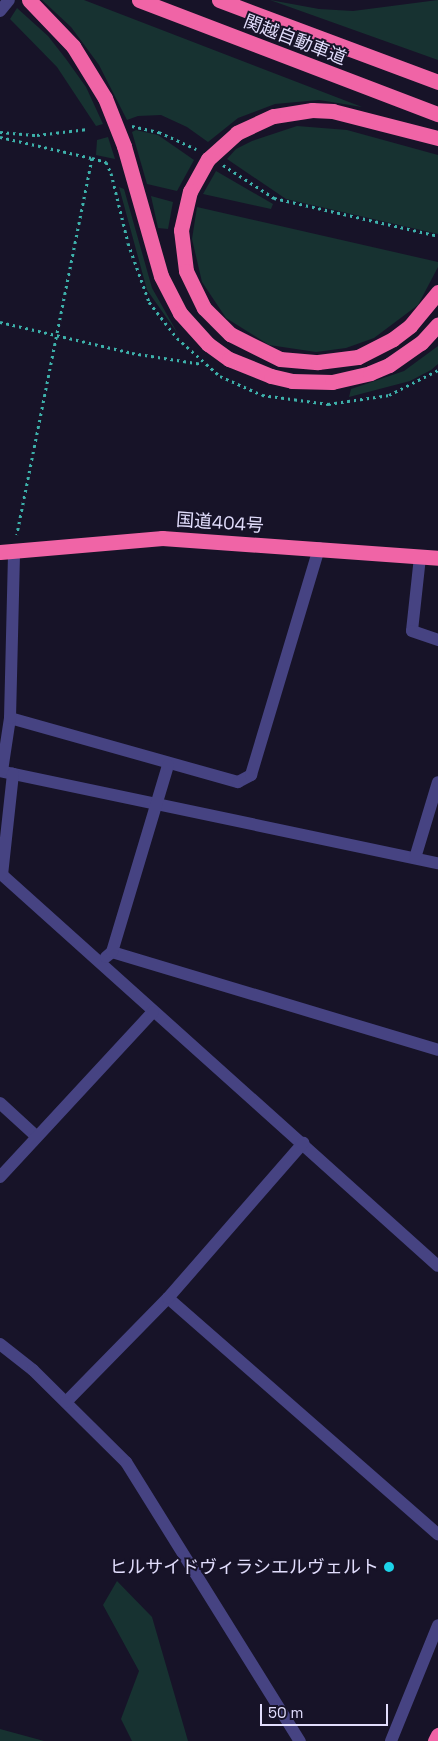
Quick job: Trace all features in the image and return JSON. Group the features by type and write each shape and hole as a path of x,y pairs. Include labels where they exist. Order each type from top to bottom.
{"highway":[{"path":"29,0 73,46 105,98 124,146 160,276 180,312 208,344 228,359 271,376 292,381 332,382 389,365 421,343 438,324"},
{"name":"関越自動車道","path":"138,0 438,114"},
{"name":"関越自動車道","path":"219,0 438,82"},
{"path":"438,138 333,111 312,110 273,116 237,133 208,159 190,191 181,230 186,271 204,308 237,340 280,359 339,361 367,353 410,326 438,292"},
{"name":"国道404号","path":"7,551 162,538 438,558"},
{"path":"435,1741 438,1734"}],"street":[{"path":"0,11 9,0"},
{"path":"10,718 168,765 238,782 252,775 319,548"},
{"path":"7,551 10,718 5,772 2,878 100,962 153,1012 303,1143 438,1266"},
{"path":"420,557 412,631 438,640"},
{"path":"100,962 112,952 168,765"},
{"path":"5,772 438,863"},
{"path":"415,858 438,782"},
{"path":"112,952 438,1050"},
{"path":"0,1178 36,1136 153,1012"},
{"path":"0,1103 36,1136"},
{"path":"66,1402 168,1298 303,1143"},
{"path":"168,1298 349,1453 438,1534"},
{"path":"0,1344 66,1402 120,1455 149,1494 300,1741"},
{"path":"391,1741 438,1625"}],"path":[{"path":"129,125 159,132 201,152"},
{"path":"0,132 37,135 88,129"},
{"path":"0,137 92,158 58,335 7,551"},
{"path":"223,165 274,198 438,236"},
{"path":"0,322 132,353 203,364"}],"green space":[{"path":"42,0 84,0 362,107 319,100 275,104 238,118 208,142 187,127 161,115 138,116 127,120 99,65 71,27"},
{"path":"270,0 319,9 353,11 438,0 438,60"},
{"path":"17,8 48,36 66,59 86,87 103,124 96,126 57,67 10,19"},
{"path":"297,126 347,130 438,155 438,234 286,199 227,159 236,149 252,141"},
{"path":"136,130 158,135 194,160 177,191 147,184 132,132"},
{"path":"108,137 115,159 96,155 97,140"},
{"path":"216,171 273,204 271,209 203,194"},
{"path":"119,187 124,189 152,288 178,334 147,290"},
{"path":"151,196 173,202 168,229 158,228"},
{"path":"197,207 438,262 438,267 418,305 374,338 346,348 316,352 269,345 226,318 202,282 192,239"},
{"path":"438,346 438,364 431,370 410,381 349,397 351,389 404,371"},
{"path":"117,1581 152,1617 188,1741 132,1741 121,1719 139,1671 103,1605"},
{"path":"0,1729 44,1741 0,1741"}],"place":[{"name":"ヒルサイドヴィラシエルヴェルト","path":"389,1567"}]}
